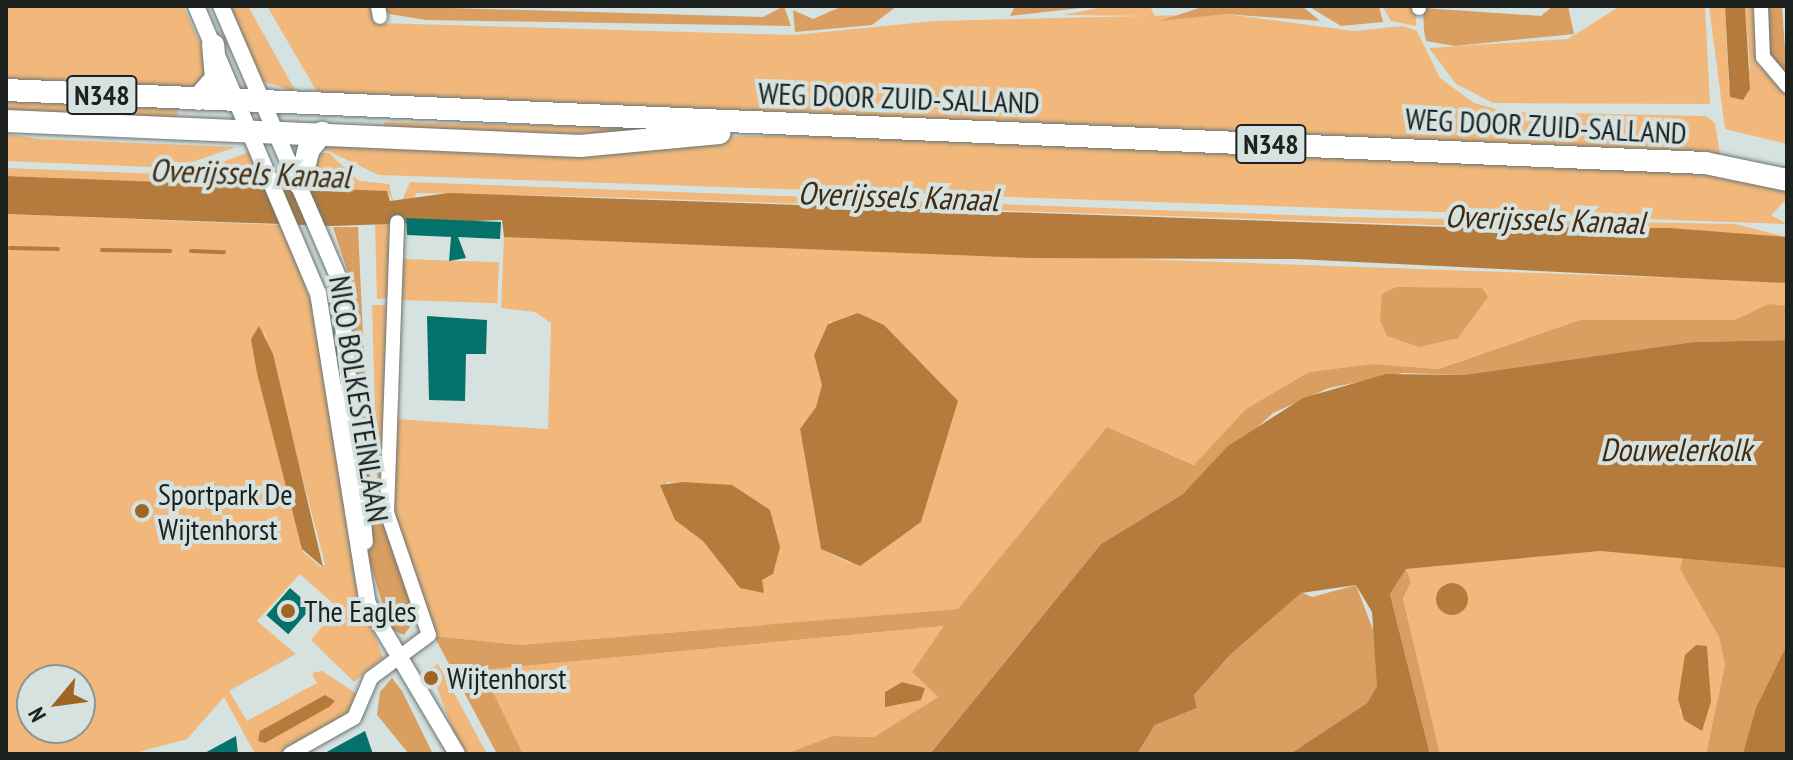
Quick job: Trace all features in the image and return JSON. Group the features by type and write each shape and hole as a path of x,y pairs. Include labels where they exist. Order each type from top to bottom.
{"main road":[{"path":"198,99 216,78 213,45"},
{"name":"WEG DOOR ZUID-SALLAND","path":"6,90 1705,163 1787,180"},
{"name":"N348","path":"6,121 277,130 580,146 836,125"},
{"path":"300,184 309,149 322,133"},
{"name":"N348","path":"1705,163 1787,169"}],"street":[{"name":"NICO BOLKESTEINLAAN","path":"196,6 318,293 361,581 377,623 457,754"},
{"name":"NICO BOLKESTEINLAAN","path":"221,6 322,232 338,277 377,623"},
{"path":"1761,6 1763,57 1787,86"},
{"path":"290,754 354,718 371,678 429,635 387,512 397,222"}],"shaded area":[{"path":"6,6 183,6 211,66 201,91 6,86"},
{"path":"225,6 248,6 296,92 262,81"},
{"path":"267,6 374,6 377,23 793,35 935,21 1226,14 1354,31 1403,26 1417,31 1440,78 1474,103 1507,112 1706,116 1715,123 1720,155 317,92"},
{"path":"383,6 763,17 784,6 791,26 426,20 389,14"},
{"path":"843,6 897,6 872,25 795,32 793,10 813,19"},
{"path":"1015,6 1098,6 1010,16"},
{"path":"1109,6 1150,6 1155,16 1063,15"},
{"path":"1205,6 1302,6 1320,21 1226,14 1160,21"},
{"path":"1308,6 1379,6 1383,22 1341,26"},
{"path":"1382,6 1416,8 1416,26 1391,21"},
{"path":"1553,6 1568,6 1574,34 1455,46 1426,41 1423,8 1541,16"},
{"path":"1620,6 1705,6 1710,104 1493,103 1456,84 1429,48 1568,39"},
{"path":"1709,6 1725,6 1729,88 1750,69 1745,6 1753,6 1757,64 1787,95 1787,144 1725,129"},
{"path":"1768,6 1782,6 1787,78 1770,55"},
{"path":"6,100 178,106 178,117 6,111"},
{"path":"384,122 642,127 642,135 384,130"},
{"path":"6,134 40,139 236,147 175,168 6,161"},
{"path":"834,134 1681,170 1787,184 1787,199 1771,215 1787,224 379,175 320,147"},
{"path":"249,152 265,187 6,176 6,168 188,175"},
{"path":"313,153 329,153 359,181 389,184 393,201 387,192 320,189 310,175"},
{"path":"410,182 1342,217 1735,224 1787,237 602,197 416,193 414,201 402,201"},
{"name":"Sportpark De Wijtenhorst","path":"6,214 283,225 317,319 355,580 383,658 354,682 311,640 338,608 300,574 257,621 296,654 229,691 247,721 317,683 312,673 322,671 357,694 350,716 278,754 255,754 224,697 187,739 131,754 6,754","holes":["263,327 325,564 321,567 303,552"]},
{"path":"392,220 389,298 377,299 375,224"},
{"path":"333,227 358,227 370,487 417,617 404,635 390,629 369,560 349,276"},
{"path":"504,237 1787,283 1787,306 1735,320 1580,320 1437,369 1372,364 1309,372 1246,409 1195,465 1107,427 959,609 520,645 434,636 393,525 395,419 548,429 551,323 535,312 501,308","holes":["830,321 897,344 930,372 940,449 916,526 850,563 821,549 800,429 816,407 822,385 814,355","666,482 706,485 767,574 762,580 733,580"]},
{"path":"403,259 499,262 498,303 402,300"},
{"path":"1396,287 1482,288 1488,297 1458,338 1419,347 1387,336 1380,320 1382,294"},
{"path":"1769,304 1787,306 1787,340 1693,342 1463,375 1403,373 1329,388 1273,413 1183,494 1101,544 930,754 786,754 832,736 874,737 938,697 912,672 944,626 482,670 523,754 497,754 434,636 520,645 958,609 1107,427 1194,465 1246,409 1309,372 1372,364 1438,369 1580,320 1735,320"},
{"path":"372,305 389,305 380,494 377,480"},
{"path":"1601,551 1684,553 1681,569 1719,637 1725,665 1706,754 1440,754 1403,597 1411,582 1406,569","holes":["1456,583 1467,603 1461,612 1442,611 1436,602 1444,584","1707,646 1709,676 1680,713 1685,665"]},
{"path":"1684,553 1787,568 1787,645 1743,754 1706,754 1725,665 1719,637 1680,569"},
{"path":"1406,569 1411,582 1403,598 1440,754 1430,754 1390,594"},
{"path":"1356,585 1378,643 1377,686 1367,703 1290,754 1137,754 1155,725 1197,708 1194,695 1230,655 1301,592 1312,597"},
{"path":"945,626 912,672 938,697 874,737 832,736 786,754 523,754 481,670","holes":["902,682 925,688 921,700 885,692"]},
{"path":"438,664 487,754 465,754 456,739 430,669"},
{"path":"392,678 402,691 433,754 409,754 377,715 380,692"}],"water":[{"path":"1725,6 1745,6 1750,89 1743,100 1730,97"},
{"path":"6,176 387,191 390,201 449,193 1445,227 1669,228 1787,237 1787,283 1296,259 1030,258 504,237 502,220 333,226 6,214"},
{"path":"858,313 884,325 958,401 921,522 860,566 821,549 800,429 816,407 822,385 814,355 828,324"},
{"path":"259,326 273,354 323,567 302,549 257,373 251,339"},
{"name":"Douwelerkolk","path":"1787,340 1787,568 1601,551 1406,569 1390,594 1430,754 1290,754 1367,703 1377,686 1372,612 1356,585 1301,593 1230,655 1194,695 1197,708 1155,725 1137,754 930,754 1101,544 1183,494 1228,446 1303,398 1386,374 1463,375 1693,342"},
{"path":"683,482 732,485 770,510 780,547 773,574 762,580 764,593 740,588 703,541 675,520 660,485"},
{"path":"1452,583 1463,588 1468,599 1463,610 1452,615 1441,610 1436,599 1441,588"},
{"path":"1696,645 1707,646 1711,702 1702,731 1684,720 1678,699 1685,655"},
{"path":"1787,645 1787,754 1743,754 1756,708"},
{"path":"902,682 925,688 921,700 885,707 885,692"},
{"path":"325,695 335,701 329,707 265,743 258,741 260,731"}],"building":[{"path":"406,218 501,222 500,239 458,237 466,258 449,261 451,237 407,235"},
{"path":"427,316 487,320 486,354 466,354 465,401 429,400"},
{"path":"290,588 312,607 288,634 266,615"},
{"path":"365,731 373,754 323,754 354,737"},
{"path":"236,736 238,754 203,754"}],"waterway":[{"path":"10,248 58,249"},
{"path":"102,250 170,251"},
{"path":"191,251 224,252"}],"place":[{"name":"Sportpark De Wijtenhorst","path":"142,511"},
{"name":"The Eagles","path":"288,611"},
{"name":"Wijtenhorst","path":"431,678"}],"water label":[{"name":"Overijssels Kanaal","path":"250,173"},
{"name":"Overijssels Kanaal","path":"898,196"},
{"name":"Overijssels Kanaal","path":"1545,219"}]}
